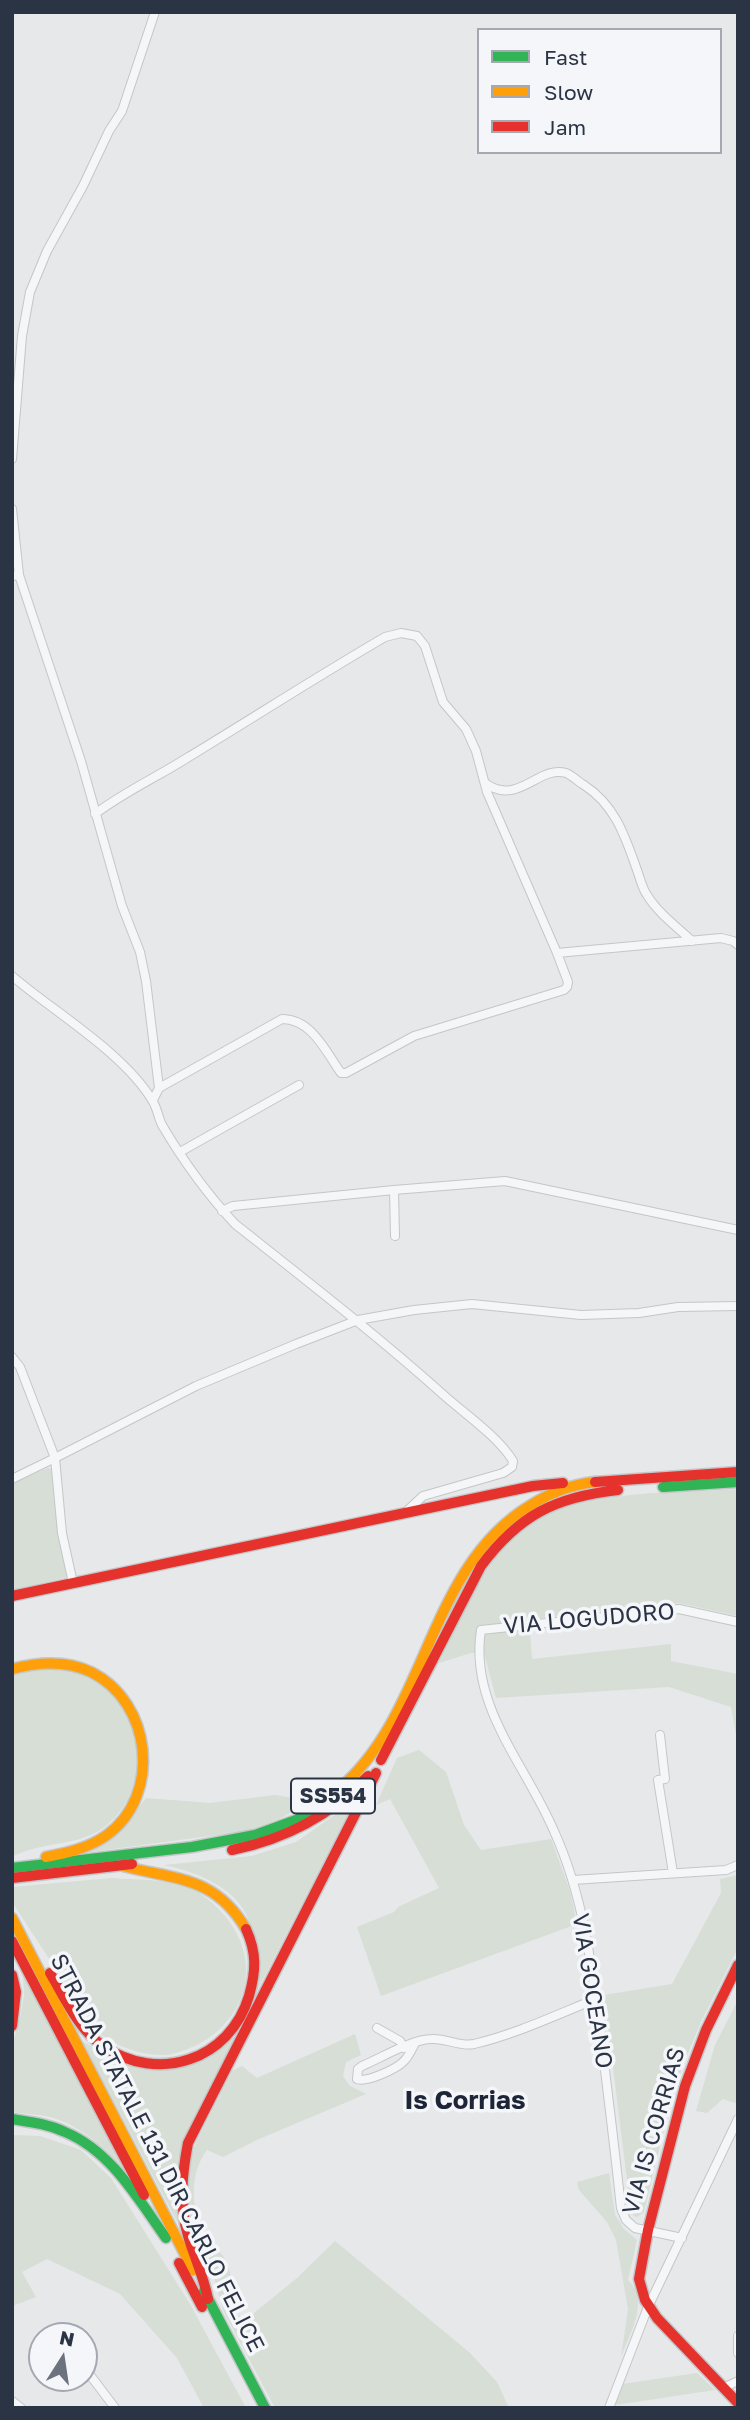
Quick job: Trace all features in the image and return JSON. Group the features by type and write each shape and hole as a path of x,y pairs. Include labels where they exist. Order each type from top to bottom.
{"main road":[{"name":"SS554","path":"17,1868 231,1842 277,1829 317,1808 352,1779 376,1750 473,1559 494,1530 526,1506 556,1490 599,1482 738,1472"},
{"path":"12,1595 533,1486 599,1482"},
{"name":"SS554","path":"12,1878 254,1847 306,1826 338,1804 366,1778 381,1759 481,1566 512,1528 543,1507 581,1495 738,1482"},
{"path":"12,1669 29,1664 67,1664 99,1676 123,1699 139,1725 145,1758 142,1783 130,1810 110,1833 87,1846 28,1860 17,1868"},
{"path":"208,2299 206,2278 188,2235 183,2208 183,2165 188,2143 381,1759"},
{"path":"17,1939 38,1953 77,2017 98,2043 118,2054 148,2063 182,2063 214,2050 236,2027 250,1996 256,1961 246,1930 230,1906 205,1886 178,1876 139,1871 122,1865"},
{"name":"STRADA STATALE 131 DIR CARLO FELICE","path":"12,1918 17,1939 166,2238 256,2408"},
{"name":"STRADA STATALE 131 DIR CARLO FELICE","path":"17,1939 265,2408"},
{"name":"VIA IS CORRIAS","path":"650,2309 639,2287 648,2230 685,2086 706,2030 738,1965"},
{"path":"12,1975 16,1992 12,2026"},
{"path":"12,2119 58,2127 85,2140 106,2157 166,2238"},
{"path":"650,2309 738,2403"}],"street":[{"path":"12,459 22,335 30,292 47,251 122,111 155,12"},
{"path":"12,509 16,575 80,761 122,906 140,952 159,1088 153,1100"},
{"path":"95,814 120,795 158,776 296,689 385,637 401,633 417,636 425,646 443,702 466,729 476,751 487,792 568,982 564,990 414,1037 346,1073 341,1073 315,1035 296,1022 282,1019 159,1088"},
{"path":"485,783 495,790 506,792 554,773 565,773 597,793 608,804 618,821 645,893 659,911 692,941"},
{"path":"557,953 721,938 738,945"},
{"path":"12,976 16,984 120,1062 153,1100 161,1122 180,1152 222,1211 235,1224 358,1320 470,1418 508,1453 513,1461 512,1467 503,1473 424,1496 403,1514"},
{"path":"180,1152 299,1084"},
{"path":"222,1211 233,1206 394,1189 505,1181 738,1230"},
{"path":"394,1189 395,1236"},
{"path":"12,1479 196,1386 358,1320 414,1310 472,1304 582,1315 639,1313 678,1307 738,1306"},
{"path":"12,1357 20,1367 55,1458 62,1533 73,1583"},
{"name":"VIA LOGUDORO","path":"481,1630 679,1609 738,1622"},
{"name":"VIA GOCEANO","path":"481,1630 478,1651 486,1695 494,1717 555,1832 573,1880 589,1941 621,2207 629,2225 648,2230"},
{"path":"660,1735 665,1779 658,1780 673,1873"},
{"path":"573,1880 726,1870 738,1865"},
{"path":"415,2043 402,2064 369,2079 357,2079 358,2069 362,2066 415,2043 433,2038 471,2045 596,1999"},
{"path":"377,2028 400,2041 404,2048"},
{"path":"609,2408 681,2238 737,2125"},
{"path":"648,2230 681,2238"},
{"path":"738,2336 738,2353"},
{"path":"723,2388 738,2381"},
{"path":"98,2386 115,2408"},
{"path":"12,2401 21,2408"}],"shaded area":[{"path":"48,1468 52,1469 68,1577 12,1590 12,1482"},
{"path":"738,1489 738,1616 679,1603 529,1619 532,1659 671,1644 671,1661 738,1674 738,1746 731,1707 669,1687 496,1698 484,1653 471,1653 439,1663 473,1593 497,1554 519,1532 545,1516 575,1505 608,1498"},
{"path":"36,1669 74,1671 100,1684 117,1700 129,1719 136,1741 137,1764 133,1786 123,1807 107,1825 85,1837 36,1848 12,1857 12,1676"},
{"path":"419,1750 446,1772 464,1825 481,1850 551,1839 570,1891 577,1924 381,1996 357,1927 394,1912 398,1907 439,1888 390,1799 376,1805 397,1758"},
{"path":"275,1795 312,1801 279,1819 247,1831 90,1852 129,1820 146,1798 210,1803"},
{"path":"353,1802 256,1993 251,1928 239,1903 217,1884 190,1872 164,1865 252,1856 296,1842"},
{"path":"738,1875 738,1948 683,2065 670,2104 644,2212 637,2217 633,2215 630,2204 604,1995 672,1984 721,1893 720,1879"},
{"path":"112,1878 160,1881 187,1886 214,1905 228,1920 238,1937 246,1972 244,1990 227,2021 197,2045 170,2054 147,2054 121,2046 97,2032 12,1902 12,1887"},
{"path":"23,1973 125,2170 82,2131 50,2117 12,2112 12,2045 24,1995"},
{"path":"738,2000 738,2104 723,2099 707,2113 696,2111 715,2045"},
{"path":"355,2034 361,2055 346,2062 343,2076 350,2086 366,2094 223,2157 207,2150 201,2159 195,2180 196,2213 203,2233 227,2263 232,2279 234,2311 248,2318 297,2278 335,2241 470,2353 497,2382 509,2408 275,2408 223,2310 210,2262 191,2222 187,2204 189,2165 196,2143 232,2071 242,2066 257,2078"},
{"path":"235,2037 179,2155 175,2178 183,2233 82,2041 132,2067 156,2070"},
{"path":"12,2135 40,2136 81,2150 111,2178 190,2304 246,2408 204,2408 177,2358 120,2294 47,2259 22,2272 36,2297 15,2305 12,2310"},
{"path":"609,2173 615,2215 624,2229 637,2240 628,2280 634,2288 638,2307 621,2357 628,2309 616,2240 607,2222 579,2190 577,2182"},
{"path":"697,2373 715,2390 615,2405 622,2384"}],"traffic: fast":[{"path":"663,1487 738,1482"},
{"path":"12,1868 192,1847 255,1835 296,1820 315,1809 340,1788"},
{"path":"12,2119 59,2129 96,2151 134,2192 166,2238"},
{"path":"204,2291 265,2408"}],"traffic: slow":[{"path":"340,1788 369,1757 393,1720 448,1602 470,1565 497,1532 546,1496 569,1487 595,1482"},
{"path":"12,1669 52,1663 72,1665 91,1672 111,1686 127,1704 137,1726 142,1750 142,1774 136,1797 125,1818 107,1835 93,1843 46,1857"},
{"path":"123,1866 177,1878 207,1889 234,1912 246,1929"},
{"path":"12,1918 193,2270"}],"traffic: jam":[{"path":"595,1482 738,1472"},
{"path":"12,1596 533,1486 563,1483"},
{"path":"381,1760 481,1566 495,1548 524,1521 540,1512 575,1498 618,1490"},
{"path":"208,2299 183,2213 183,2178 188,2143 376,1773"},
{"path":"232,1850 271,1839 306,1824 338,1803 368,1776"},
{"path":"12,1878 132,1864"},
{"path":"50,1973 79,2022 103,2046 124,2057 146,2063 168,2064 190,2059 209,2050 226,2036 240,2018 249,1996 254,1970 254,1954 246,1929"},
{"path":"12,1941 144,2195"},
{"path":"738,1965 706,2030 685,2086 648,2230 639,2279 645,2300 657,2318 738,2403"},
{"path":"12,1975 16,1992 12,2026"},
{"path":"179,2263 202,2307"}],"district":[{"name":"Is Corrias","path":"465,2101"}]}
